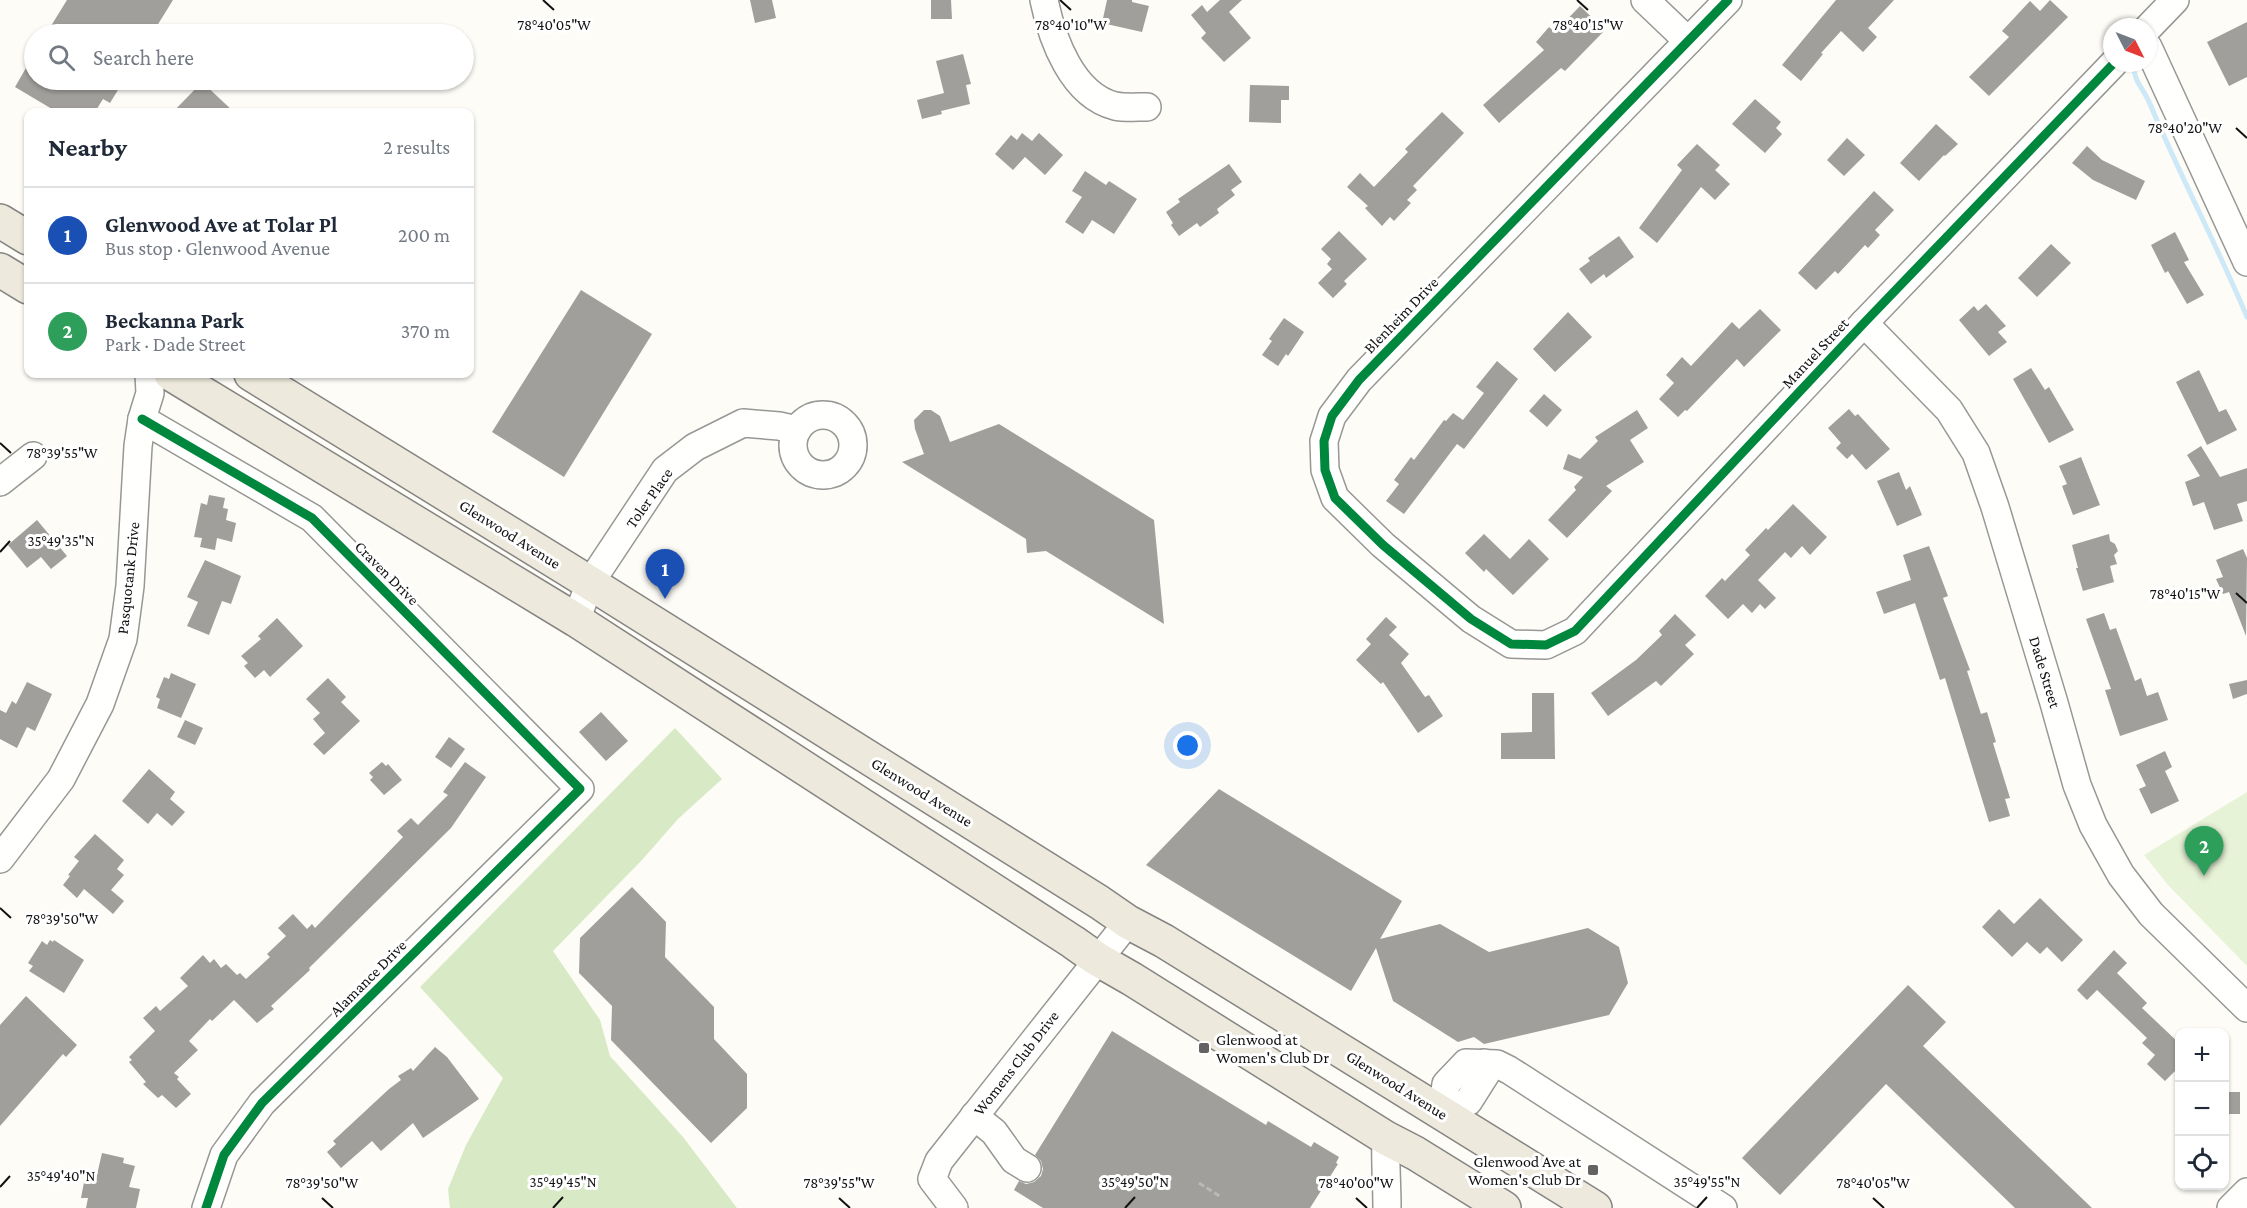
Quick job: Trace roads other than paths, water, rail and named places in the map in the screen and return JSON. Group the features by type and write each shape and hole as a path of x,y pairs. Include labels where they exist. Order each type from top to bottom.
{"main road":[{"path":"0,221 24,236"},
{"path":"0,270 24,285"},
{"path":"178,378 576,620 1097,959 1386,1138 1415,1153 1504,1208"},
{"name":"Glenwood Avenue","path":"257,378 590,583 1128,922 1164,941 1595,1208"},
{"path":"1415,1153 1442,1112"}],"street":[{"path":"1044,0 1056,41 1070,70 1091,96 1115,106 1147,107"},
{"path":"1645,0 1688,41"},
{"name":"Blenheim Drive","path":"1529,644 1511,644 1471,619 1383,545 1335,498 1325,470 1324,441 1332,416 1359,380 1728,0"},
{"path":"2157,19 2175,0"},
{"path":"2157,67 2247,262"},
{"name":"Manuel Street","path":"1529,644 1546,645 1575,631 1864,323 2105,72"},
{"name":"Dade Street","path":"1864,323 1949,410 1976,453 1995,507 2077,785 2093,825 2121,875 2151,914 2247,1008"},
{"name":"Pasquotank Drive","path":"0,859 61,779 100,704 123,639 130,586 138,446 142,419 150,393 149,378"},
{"name":"Craven Drive","path":"142,419 312,518 580,789"},
{"name":"Toler Place","path":"576,620 590,583 665,470 695,447 743,423 797,430"},
{"path":"0,482 33,456"},
{"name":"Alamance Drive","path":"206,1208 225,1155 262,1103 580,789"},
{"name":"Womens Club Drive","path":"954,1208 932,1179 939,1161 1128,922"},
{"path":"1442,1112 1468,1102 1487,1072 1484,1063 1497,1064 1723,1208"},
{"path":"974,1116 994,1132 1014,1160 1027,1168"},
{"path":"1386,1138 1387,1208"},
{"path":"2231,1208 2247,1192"}],"waterway":[{"path":"2135,72 2247,317"}],"place":[{"name":"Glenwood Ave at Tolar Pl","path":"665,599"},
{"name":"Beckanna Park","path":"2204,876"},
{"name":"Glenwood at Women's Club Dr","path":"1204,1048"},
{"name":"Glenwood Ave at Women's Club Dr","path":"1593,1170"}]}
